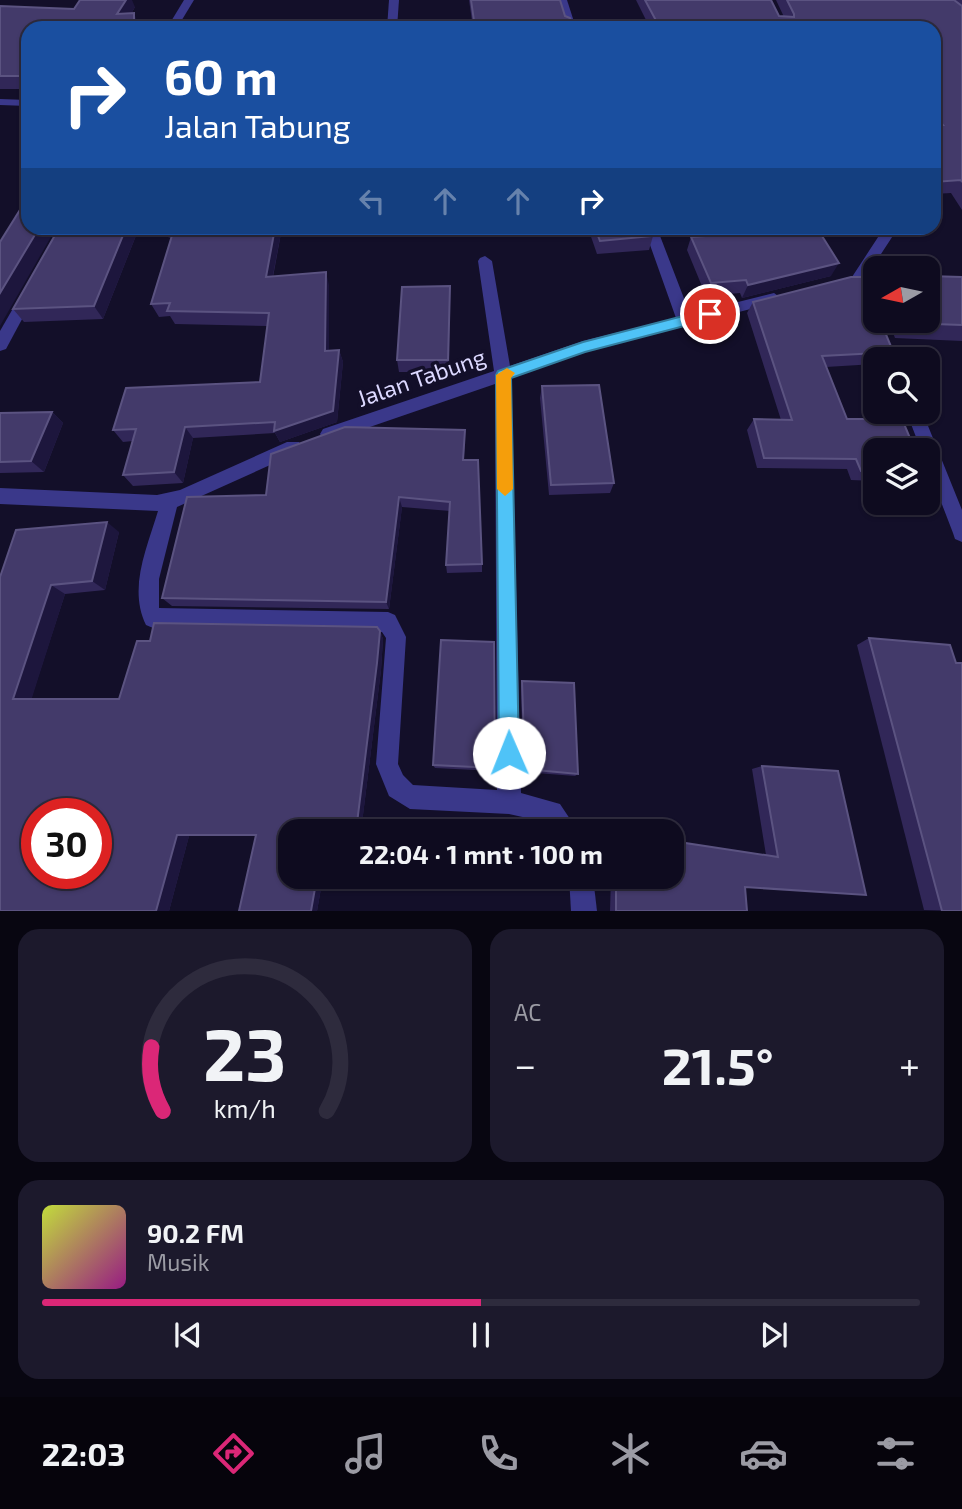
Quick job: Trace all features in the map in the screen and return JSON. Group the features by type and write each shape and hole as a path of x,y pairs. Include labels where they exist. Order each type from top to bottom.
{"street":[{"path":"176,21 189,0"},
{"path":"392,21 394,0"},
{"path":"562,0 570,21"},
{"path":"0,102 21,103"},
{"path":"653,235 685,321"},
{"path":"870,256 886,235"},
{"path":"485,261 503,375 509,802"},
{"path":"863,265 852,279 863,298"},
{"path":"0,345 33,286"},
{"name":"Jalan Tabung","path":"0,496 157,503 182,498 287,449 583,347 792,294"},
{"path":"919,424 962,533"},
{"path":"170,500 145,596 148,613 153,618 387,622 396,637 387,764 390,778 400,791 410,797 509,802 552,812 557,819"},
{"path":"582,889 584,911"}],"building":[{"path":"80,0 126,0 117,14 134,13 134,21 21,21 21,76 0,76 0,6 74,9"},
{"path":"471,0 560,0 565,16 571,21 474,21"},
{"path":"645,0 771,0 779,16 794,17 787,0 954,0 962,6 962,182 941,181 941,21 656,21"},
{"path":"21,208 21,235 35,235 0,293 0,242"},
{"path":"55,235 123,235 94,306 13,309"},
{"path":"172,235 274,235 266,277 326,272 325,351 339,350 333,411 274,431 275,422 185,427 174,472 123,475 136,429 113,430 126,388 260,382 269,313 167,311 170,303 151,304"},
{"path":"598,235 653,236 600,241"},
{"path":"821,235 839,263 748,285 746,280 711,283 691,237"},
{"path":"940,276 962,277 962,325 940,324"},
{"path":"851,277 862,277 863,333 885,333 891,347 863,347 863,354 822,356 847,419 863,419 863,424 904,424 910,438 863,438 863,471 856,459 764,458 754,419 792,420 753,302"},
{"path":"450,286 448,360 397,360 402,287"},
{"path":"599,385 614,483 551,485 542,386"},
{"path":"52,412 31,461 0,462 0,413"},
{"path":"345,427 465,430 463,460 478,460 482,564 446,565 450,502 399,497 386,602 162,598 187,497 266,495 271,454"},
{"path":"107,522 92,581 51,585 13,699 119,699 137,641 150,641 154,623 377,627 380,631 377,663 358,819 278,819 278,889 315,889 311,911 239,911 256,835 177,835 156,911 0,911 0,577 16,530"},
{"path":"869,638 950,645 956,663 962,663 962,911 942,911"},
{"path":"441,640 494,642 495,768 433,765"},
{"path":"522,681 574,683 578,774 525,769"},
{"path":"762,766 838,771 866,895 745,887 747,911 616,911 616,889 684,889 684,843 778,857"}],"slow traffic":[{"path":"505,489 503,375 507,373"}],"route":[{"path":"509,753 503,375 583,347 710,314"}]}
